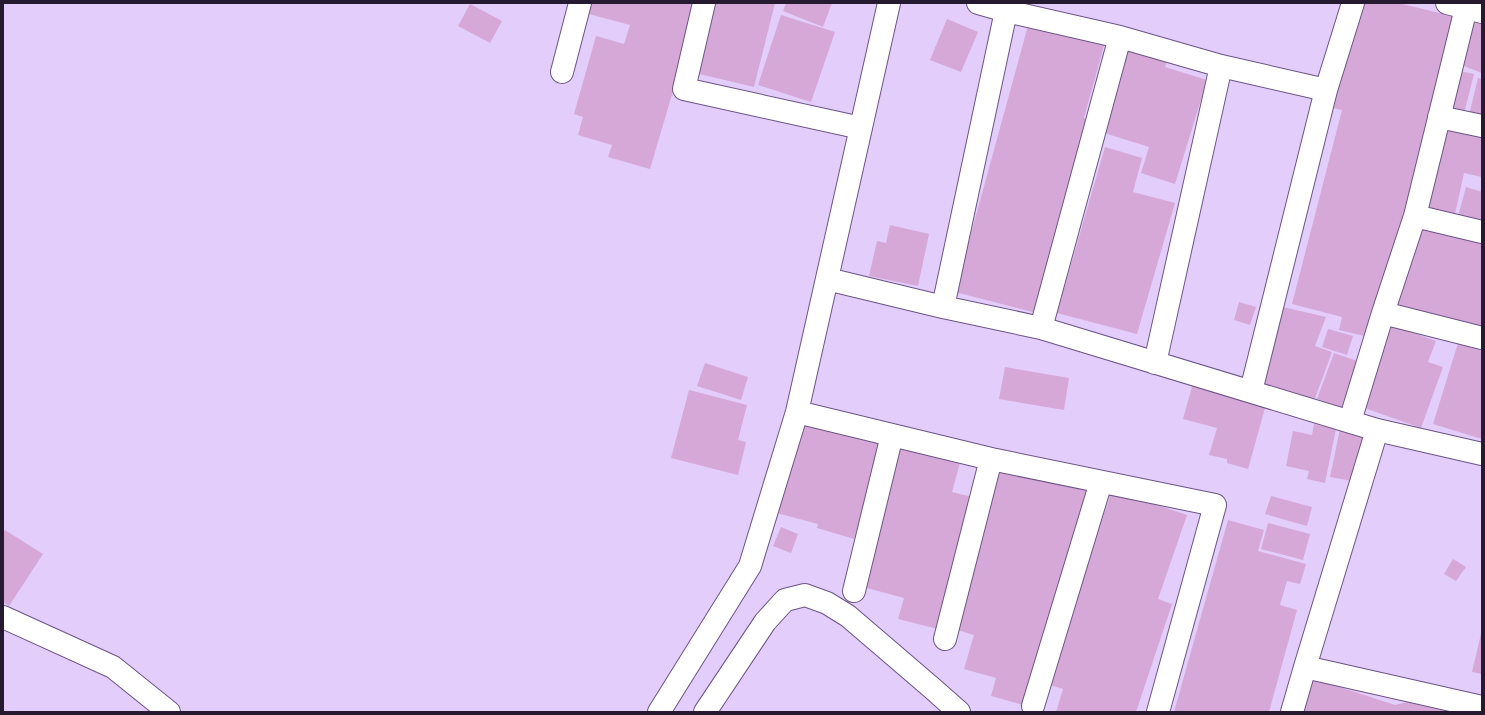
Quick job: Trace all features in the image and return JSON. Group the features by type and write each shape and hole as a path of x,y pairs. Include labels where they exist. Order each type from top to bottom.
{"street":[{"path":"562,72 580,3"},
{"path":"704,3 684,89 861,128"},
{"path":"659,712 750,566 797,412 889,3"},
{"path":"978,3 1006,11 1120,37 1221,66 1326,90"},
{"path":"1251,391 1326,90 1353,3"},
{"path":"1350,421 1415,216 1465,8"},
{"path":"943,307 1006,11"},
{"path":"1041,328 1120,37"},
{"path":"1155,363 1221,66"},
{"path":"1440,117 1482,126"},
{"path":"1415,216 1482,232"},
{"path":"827,279 943,307 1041,328 1377,430 1482,454"},
{"path":"1383,313 1482,338"},
{"path":"797,412 991,459 1215,505 1158,712"},
{"path":"1292,712 1377,430"},
{"path":"854,591 892,435"},
{"path":"945,639 991,459"},
{"path":"1033,706 1101,482"},
{"path":"705,712 765,622 785,600 805,595 827,603 848,616 959,712"},
{"path":"3,617 113,667 169,712"},
{"path":"1305,667 1482,707"}],"building":[{"path":"592,3 699,3 650,169 608,157 612,145 578,135 583,117 574,114 596,36 624,44 630,25 589,14"},
{"path":"713,3 775,3 754,87 695,73"},
{"path":"786,3 832,3 823,27 783,11"},
{"path":"1360,3 1398,3 1456,17 1373,338 1339,330 1342,317 1292,304 1342,110 1333,108"},
{"path":"470,4 502,21 490,43 458,26"},
{"path":"781,15 835,32 811,102 758,85"},
{"path":"947,19 978,32 961,72 930,60"},
{"path":"1474,21 1482,23 1482,73 1461,65"},
{"path":"1029,22 1105,42 1084,118 1089,119 1036,313 955,292"},
{"path":"1128,47 1168,59 1165,67 1207,80 1175,184 1141,173 1149,147 1101,132"},
{"path":"1460,71 1474,74 1464,114 1449,110"},
{"path":"1478,78 1482,79 1482,118 1469,115"},
{"path":"1441,125 1482,134 1482,177 1464,173 1455,214 1422,207"},
{"path":"1105,147 1142,158 1133,192 1175,203 1137,334 1057,313"},
{"path":"1466,187 1482,192 1482,226 1457,220"},
{"path":"890,225 929,234 918,286 869,276 877,241 886,243"},
{"path":"1415,225 1482,244 1482,330 1389,307"},
{"path":"1239,302 1256,307 1250,325 1234,320"},
{"path":"1283,307 1326,317 1315,346 1332,352 1314,401 1257,381"},
{"path":"1389,324 1436,341 1428,362 1443,367 1421,428 1359,406"},
{"path":"1328,329 1353,336 1347,355 1322,347"},
{"path":"1458,343 1482,351 1482,439 1433,424"},
{"path":"1334,353 1363,363 1347,409 1317,399"},
{"path":"705,363 748,377 741,400 697,386"},
{"path":"1005,367 1069,378 1064,410 999,399"},
{"path":"1193,383 1244,398 1243,402 1265,408 1248,469 1227,463 1227,459 1209,455 1217,428 1183,419"},
{"path":"689,390 747,405 738,440 746,442 738,475 671,458"},
{"path":"801,419 883,444 854,539 817,528 818,524 773,512"},
{"path":"1314,424 1336,429 1325,483 1307,479 1309,471 1286,466 1293,431 1312,435"},
{"path":"1340,429 1367,434 1357,482 1330,477"},
{"path":"902,444 961,459 952,492 972,497 938,629 898,619 904,598 863,587"},
{"path":"1002,466 1087,488 1023,705 991,696 996,678 964,669 974,635 954,629"},
{"path":"1112,490 1187,515 1158,599 1172,604 1136,712 1056,712 1063,689 1047,684"},
{"path":"1271,496 1312,507 1307,526 1265,514"},
{"path":"1228,520 1264,530 1258,551 1306,564 1300,584 1287,581 1280,605 1297,610 1269,712 1174,712"},
{"path":"1268,523 1310,534 1303,560 1261,549"},
{"path":"781,527 798,534 791,553 773,546"},
{"path":"5,530 43,554 9,606 3,602 3,534"},
{"path":"1453,559 1466,567 1456,581 1444,574"},
{"path":"1481,634 1482,635 1482,674 1472,672"},
{"path":"1312,678 1395,705 1412,701 1455,712 1301,712"}]}
